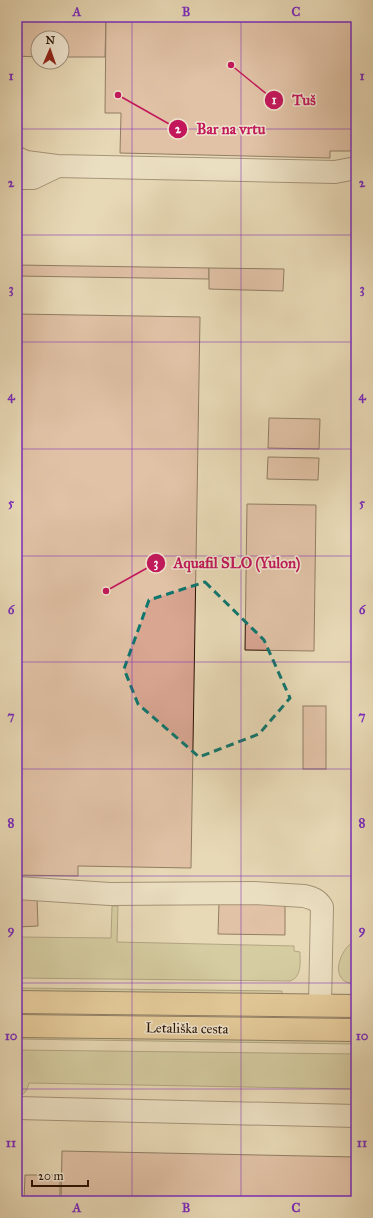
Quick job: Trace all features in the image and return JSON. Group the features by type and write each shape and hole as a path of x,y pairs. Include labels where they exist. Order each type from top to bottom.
{"main road":[{"name":"Letališka cesta","path":"17,1002 356,1006"},
{"name":"Letališka cesta","path":"17,1026 356,1030"}],"lane":[{"path":"19,166 33,178 57,166 335,172 356,168"},
{"path":"17,888 110,894 254,893 304,896 311,898 318,901 322,907 320,1005"},
{"path":"17,1108 356,1116"}],"highlighted area":[{"path":"205,582 264,640 290,698 259,734 199,757 138,704 124,669 149,600"}],"shaded area":[{"path":"112,906 118,906 117,942 294,946 294,951 300,952 300,969 297,976 290,981 17,978 17,937 111,938"},
{"path":"356,940 356,984 347,982 342,978 339,972 339,965 344,951"},
{"path":"17,988 282,991 282,994 17,993"},
{"path":"17,1012 356,1015 356,1020 17,1017"},
{"path":"17,1036 356,1040 356,1044 17,1039"},
{"path":"17,1050 356,1054 356,1089 29,1083 25,1092 22,1095 17,1096"}],"building":[{"path":"17,17 106,17 105,57 70,57 70,30 30,30 30,57 17,56"},
{"path":"106,17 356,17 356,151 330,151 330,158 120,153 121,113 105,113"},
{"path":"17,265 209,268 209,279 17,276"},
{"path":"209,268 284,269 283,291 209,289"},
{"path":"17,314 200,317 191,868 78,866 78,876 17,875"},
{"path":"269,418 320,419 319,449 268,448"},
{"path":"268,457 319,458 318,480 267,479"},
{"path":"247,504 316,505 314,651 245,650"},
{"path":"303,706 326,706 326,769 303,769"},
{"path":"37,898 38,926 17,927 17,899"},
{"path":"219,902 285,903 285,935 218,934"},
{"path":"62,1151 356,1157 356,1201 61,1201"},
{"path":"25,1175 60,1175 60,1201 24,1201"}],"place":[{"name":"Tuš","path":"231,65"},
{"name":"Bar na vrtu","path":"118,95"},
{"name":"Aquafil SLO (Yulon)","path":"106,591"}]}
